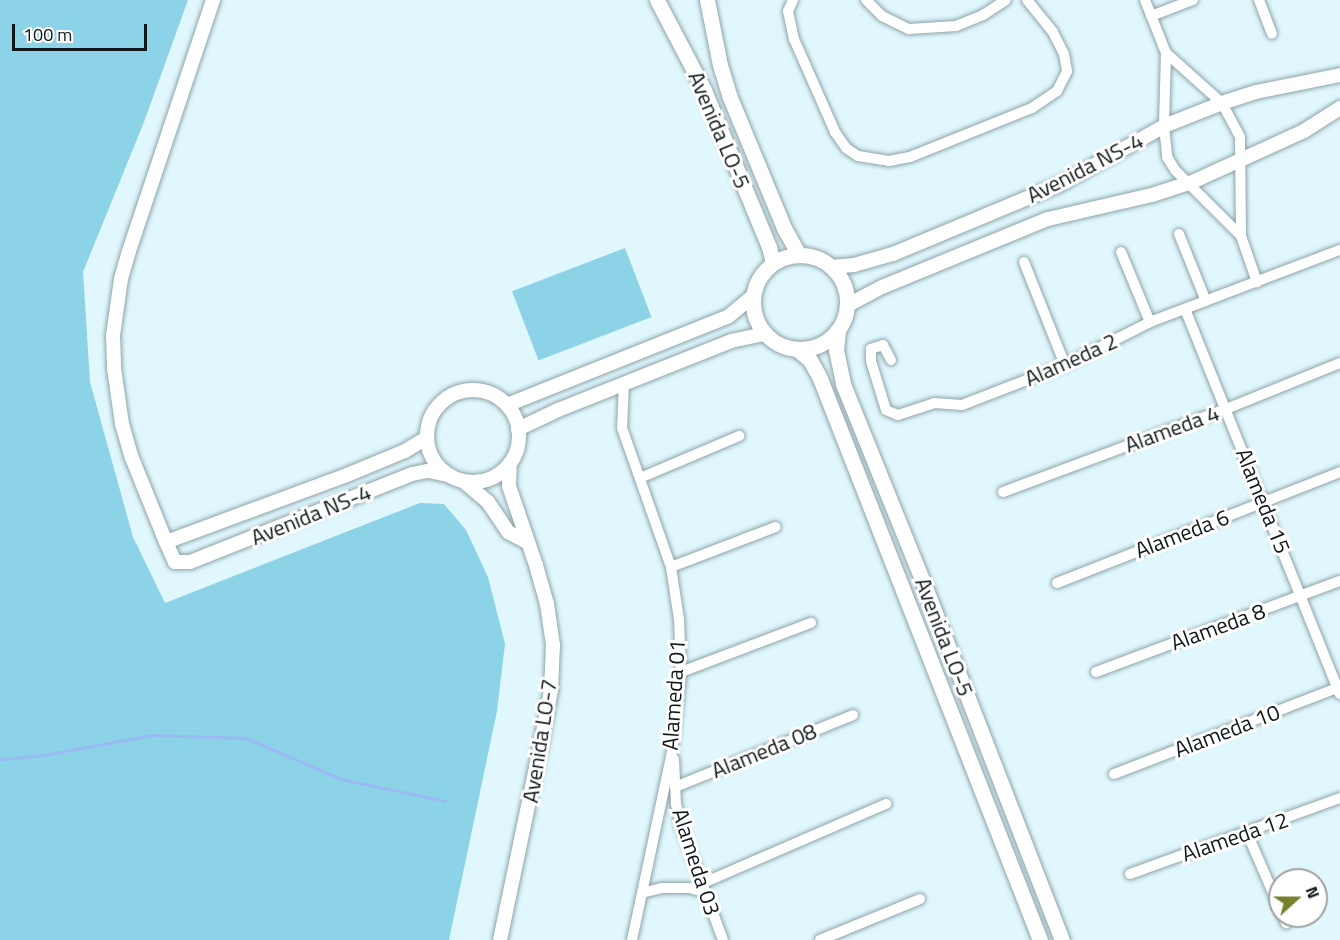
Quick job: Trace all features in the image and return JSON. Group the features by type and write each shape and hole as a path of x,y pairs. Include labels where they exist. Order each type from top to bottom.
{"main road":[{"name":"Avenida LO-5","path":"657,0 704,90 769,247 772,263"},
{"name":"Avenida LO-5","path":"707,0 720,66 729,94 784,228 799,255"},
{"path":"799,255 822,260 832,267 844,285 848,305 846,317 838,332 827,342 813,348 798,350 780,346 765,334 755,317 753,296 762,274 772,263 799,255"},
{"name":"Avenida LO-5","path":"838,332 836,357 843,384 921,577 1062,940"},
{"name":"Avenida LO-5","path":"798,350 810,360 819,376 1040,940"}],"street":[{"path":"166,542 132,458 122,424 115,378 113,335 121,279 129,251 213,0"},
{"path":"793,0 788,11 794,39 834,132 846,148 858,156 889,161 910,156 1032,108 1057,92 1067,71 1064,54 1053,32 1027,0"},
{"path":"866,0 882,16 909,29 956,26 983,15 1006,0"},
{"path":"1145,0 1166,53 1164,126 1167,157 1175,170 1241,236"},
{"path":"1151,16 1193,0"},
{"path":"1259,0 1272,34"},
{"path":"1166,53 1222,104 1240,137 1241,236 1257,282"},
{"name":"Avenida NS-4","path":"832,267 854,266 893,254 1059,185 1164,126 1222,104 1256,92 1340,75"},
{"name":"Avenida NS-4","path":"848,305 882,287 1048,219 1152,195 1190,183 1304,131 1340,108"},
{"path":"1179,234 1206,301"},
{"name":"Alameda 2","path":"891,360 883,345 871,349 871,361 886,410 898,415 934,403 962,405 1065,365 1150,322 1340,250"},
{"path":"1121,252 1150,322"},
{"path":"1024,262 1065,365"},
{"path":"507,405 729,316 753,296"},
{"name":"Alameda 15","path":"1185,309 1339,689"},
{"path":"518,429 624,383 731,341 765,334"},
{"name":"Alameda 4","path":"1003,492 1226,409 1340,363"},
{"name":"Alameda 01","path":"624,383 622,428 671,567 679,619 681,672 673,747 632,940"},
{"path":"462,481 489,479 510,462 516,452 518,429 507,405 496,396 483,391 469,390 455,393 434,411 428,424 427,438 430,453 437,465 448,475 462,481 488,502 508,532 527,542"},
{"path":"640,478 739,436"},
{"name":"Avenida NS-4","path":"427,438 405,451 347,475 166,542 175,562 196,560 412,474 428,471 448,475"},
{"name":"Avenida LO-7","path":"500,940 551,690 553,645 547,604 509,486 510,462"},
{"name":"Alameda 6","path":"1057,583 1340,472"},
{"path":"671,567 776,527"},
{"name":"Alameda 8","path":"1096,672 1340,581"},
{"path":"681,672 811,623"},
{"name":"Alameda 10","path":"1114,774 1339,689"},
{"name":"Alameda 08","path":"675,787 853,715"},
{"name":"Alameda 03","path":"673,747 675,787 681,826 723,940"},
{"name":"Alameda 12","path":"1130,874 1340,798"},
{"path":"642,893 662,888 703,888 886,804"},
{"path":"1247,833 1268,881"},
{"path":"820,940 920,899"}],"shaded area":[{"path":"0,0 188,0 144,122 83,272 90,382 133,537 165,603 420,503 444,504 466,530 488,577 505,644 497,711 449,940 0,940"},
{"path":"625,248 652,317 539,360 512,291"}],"waterway":[{"path":"0,759 37,756 153,735 246,738 341,779 445,801"}]}
